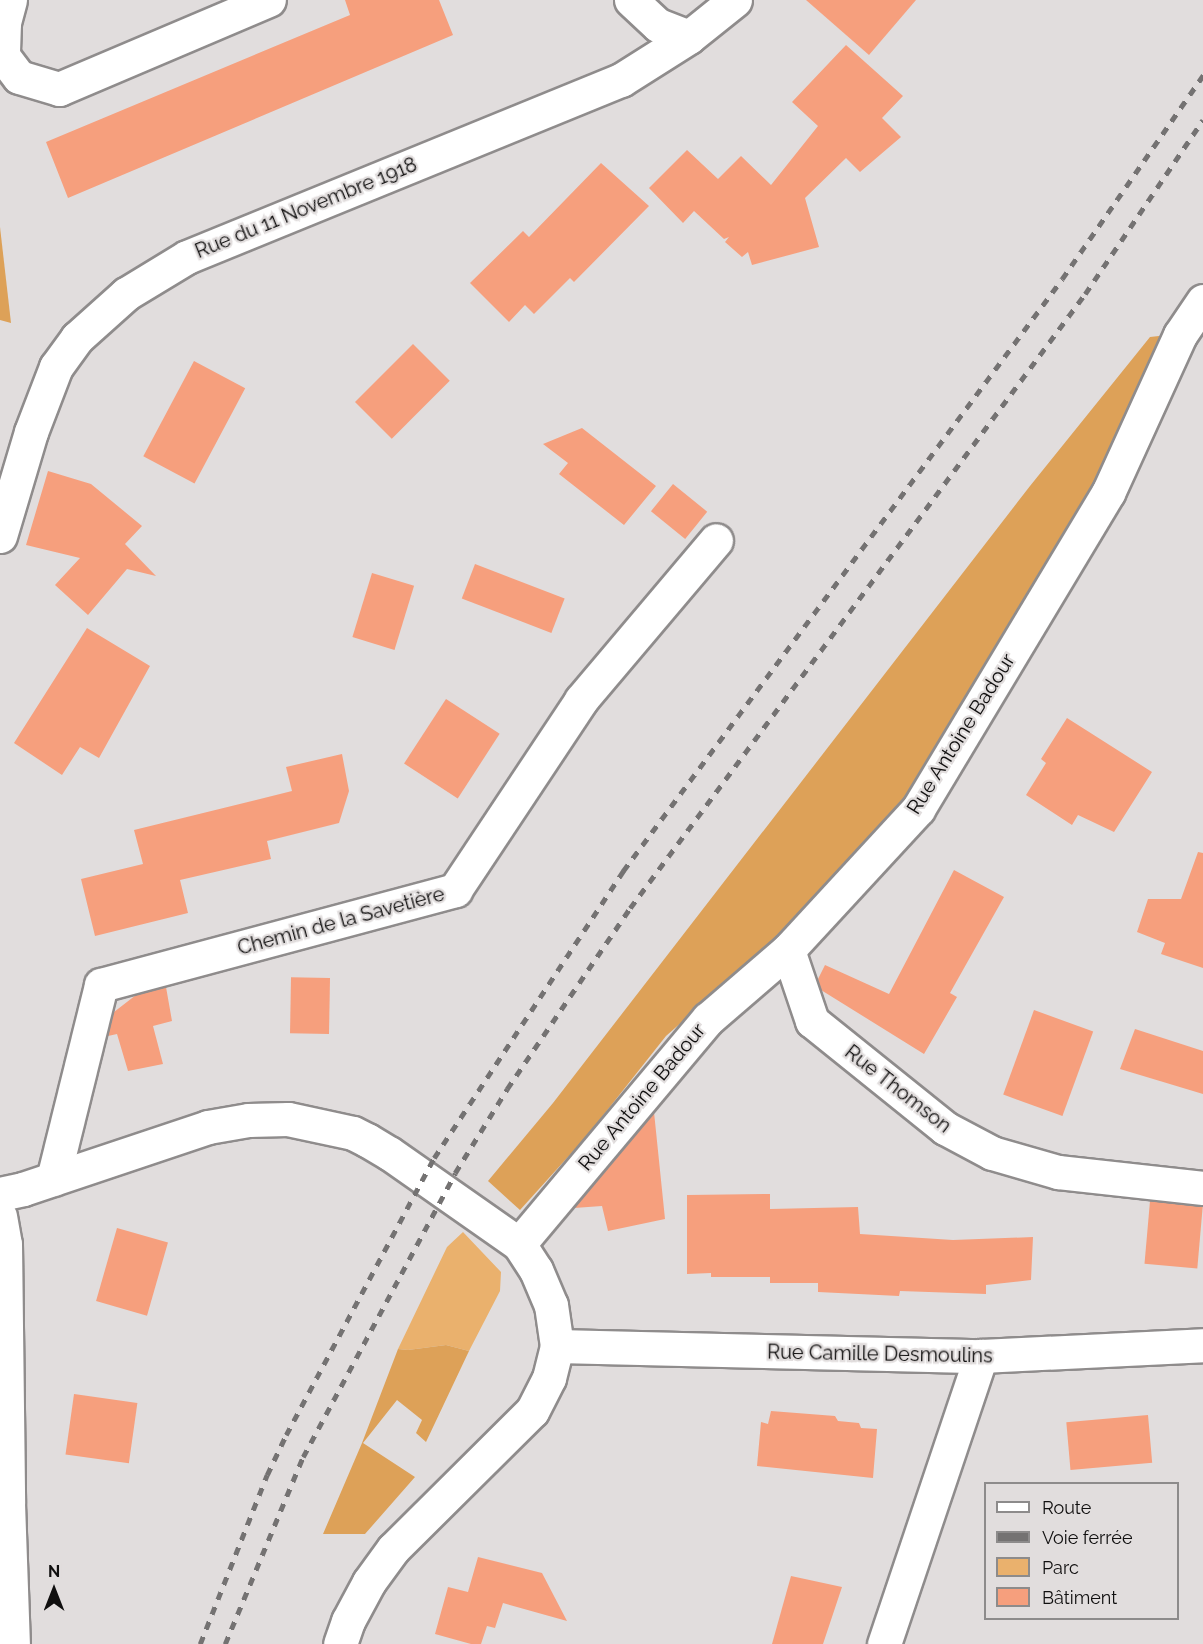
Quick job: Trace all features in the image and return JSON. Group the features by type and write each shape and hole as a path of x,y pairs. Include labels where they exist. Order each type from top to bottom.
{"street":[{"path":"10,0 4,23 3,56 19,77 59,89 269,0"},
{"path":"632,0 658,25 689,37"},
{"name":"Rue du 11 Novembre 1918","path":"0,536 31,432 56,367 77,338 126,294 187,257 621,80 689,37 735,0"},
{"name":"Rue Antoine Badour","path":"519,1244 708,1019 788,950 918,809 1108,493 1180,335 1203,301"},
{"name":"Chemin de la Savetière","path":"53,1179 101,985 455,890 581,700 716,540"},
{"name":"Rue Thomson","path":"788,950 812,1021 945,1128 992,1153 1058,1172 1203,1188"},
{"path":"0,1194 53,1179 208,1127 248,1120 297,1120 353,1133 389,1153 519,1244 536,1270 551,1305 557,1346 549,1378 532,1411 393,1550 369,1582 348,1621 340,1644"},
{"path":"0,1216 4,1244 8,1503 13,1644"},
{"name":"Rue Camille Desmoulins","path":"557,1346 981,1356 1203,1345"},
{"path":"884,1644 981,1356"}],"green space":[{"path":"463,1232 501,1272 500,1291 469,1351 446,1345 408,1350 398,1349 447,1247"}],"shaded area":[{"path":"0,227 11,323 0,320"},
{"path":"1168,335 1102,483 904,805 782,934 666,1036 586,1137 520,1210 488,1181 553,1103 1030,486 1150,337"},
{"path":"446,1345 469,1351 426,1442 416,1433 422,1420 397,1400 363,1443 415,1477 365,1534 323,1534 362,1443 398,1349 408,1350"}],"building":[{"path":"345,0 439,0 453,35 68,198 46,142 350,15"},
{"path":"806,0 916,0 869,55"},
{"path":"846,45 903,96 882,118 901,137 860,172 846,158 805,198 819,247 752,265 748,252 742,257 725,242 729,237 724,239 694,211 683,223 649,188 687,150 718,179 741,156 771,185 818,126 792,102"},
{"path":"601,163 649,206 574,282 570,278 534,314 525,305 509,322 470,283 523,231 529,237"},
{"path":"413,344 450,381 392,439 355,402"},
{"path":"194,361 245,388 195,484 143,456"},
{"path":"582,428 656,486 624,525 559,474 568,463 543,444"},
{"path":"48,471 91,484 142,526 125,544 156,576 127,569 88,615 55,585 80,558 26,545"},
{"path":"673,484 707,512 685,539 651,511"},
{"path":"475,564 565,598 551,633 462,599"},
{"path":"372,573 414,586 394,650 352,637"},
{"path":"87,628 150,666 99,758 80,747 62,775 14,743"},
{"path":"446,699 500,734 458,798 404,764"},
{"path":"1067,718 1152,772 1114,832 1078,815 1072,825 1026,795 1046,763 1041,759"},
{"path":"342,754 349,791 339,823 267,841 271,859 180,880 188,913 95,936 81,879 143,864 134,830 292,791 286,767"},
{"path":"1198,852 1203,853 1203,968 1161,954 1165,943 1137,932 1148,899 1181,899"},
{"path":"954,870 1004,897 950,993 957,997 924,1054 821,990 818,979 825,965 889,994"},
{"path":"291,977 330,978 329,1034 290,1033"},
{"path":"166,987 172,1021 153,1026 163,1064 128,1071 117,1034 108,1036 114,1012 136,995"},
{"path":"1034,1010 1093,1032 1062,1116 1003,1095"},
{"path":"1135,1029 1203,1051 1203,1094 1120,1069"},
{"path":"654,1112 665,1219 608,1231 602,1206 574,1208"},
{"path":"770,1194 770,1209 858,1207 860,1234 953,1240 1033,1237 1031,1280 986,1285 986,1294 900,1291 899,1296 818,1292 818,1283 770,1283 770,1277 711,1277 711,1273 687,1274 687,1195"},
{"path":"1150,1201 1203,1206 1197,1268 1145,1264"},
{"path":"117,1228 168,1243 147,1316 96,1301"},
{"path":"74,1394 137,1403 129,1463 66,1454"},
{"path":"771,1411 835,1416 838,1421 859,1423 861,1428 877,1429 873,1478 757,1466 761,1422 768,1424"},
{"path":"1148,1415 1152,1463 1070,1470 1066,1422"},
{"path":"478,1557 542,1573 567,1621 503,1603 495,1628 487,1626 481,1644 471,1644 435,1634 448,1587 468,1592"},
{"path":"791,1576 842,1587 823,1644 772,1644"}],"railway":[{"path":"200,1644 267,1475 286,1435 434,1158 623,871 1062,279 1203,75"},
{"path":"225,1644 303,1457 455,1173 507,1089 630,908 1085,294 1203,120"}]}
